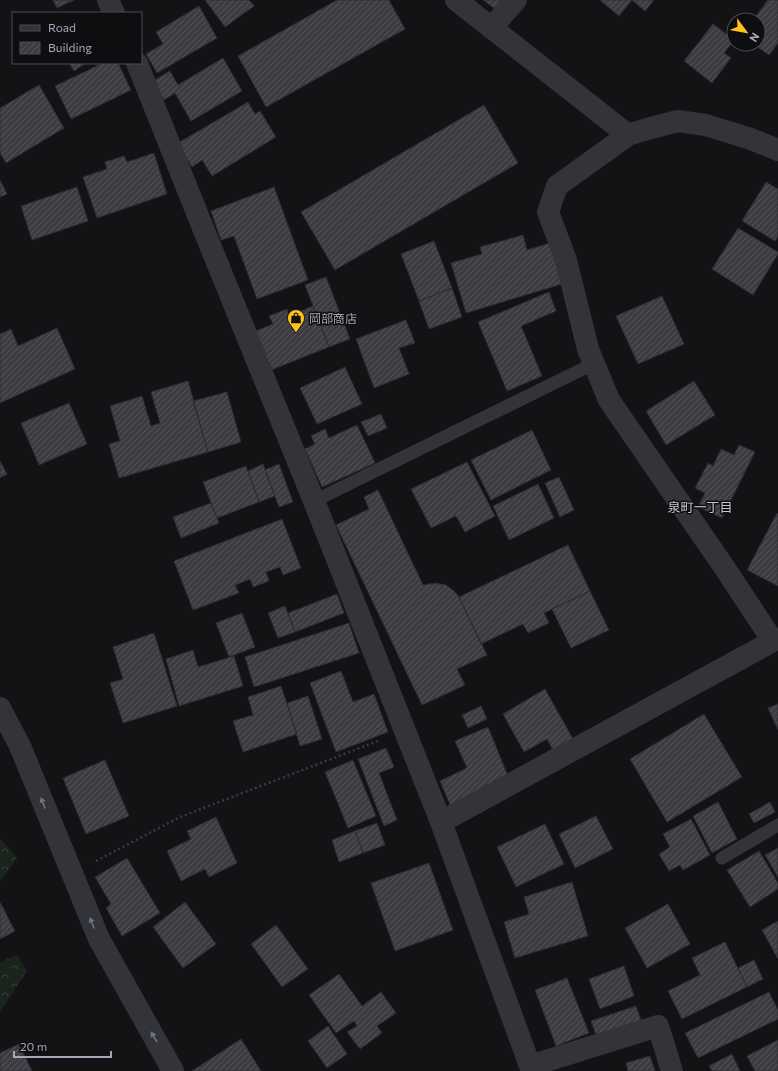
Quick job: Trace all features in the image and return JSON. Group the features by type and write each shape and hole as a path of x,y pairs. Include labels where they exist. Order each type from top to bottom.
{"street":[{"path":"108,0 114,12"},
{"path":"456,0 628,135"},
{"path":"491,28 516,0"},
{"path":"137,64 405,730 441,822 530,1066 658,1026 672,1071"},
{"path":"441,822 777,642 609,400 588,349 566,260 548,212 557,186 628,135 678,121 706,125 751,139 778,150"},
{"path":"0,708 20,746 99,939 173,1071"}],"lane":[{"path":"314,501 595,363"},
{"path":"722,858 778,825"}],"path":[{"path":"72,874 180,817 405,730"}],"green space":[{"path":"0,838 17,858 0,882"},
{"path":"17,955 27,971 0,1012 0,962"}],"building":[{"path":"53,0 74,0 57,8"},
{"path":"205,0 249,0 254,6 225,27"},
{"path":"337,0 389,0 405,29 266,107 238,56"},
{"path":"483,0 502,0 495,9"},
{"path":"600,0 632,0 619,16"},
{"path":"632,0 654,0 645,11"},
{"path":"768,0 778,0 778,43 769,55 765,52 766,52 766,12 759,12"},
{"path":"199,6 217,38 157,73 146,54 163,44 156,32"},
{"path":"713,24 726,34 726,50 724,53 731,58 712,83 684,61"},
{"path":"223,58 242,91 191,121 175,93 164,100 153,81 170,71 178,85"},
{"path":"70,64 84,64 74,71"},
{"path":"101,64 118,64 131,90 71,119 55,86"},
{"path":"39,85 64,128 6,163 0,153 0,108"},
{"path":"248,102 255,114 260,111 276,137 212,176 202,160 192,167 178,143"},
{"path":"484,105 518,163 335,270 301,212"},
{"path":"154,153 167,194 97,218 83,177 107,169 105,162 124,156 127,162"},
{"path":"0,180 7,194 0,197"},
{"path":"766,182 778,189 778,236 775,241 742,221"},
{"path":"77,187 88,221 32,240 21,206"},
{"path":"274,187 308,280 257,299 234,236 221,240 211,211"},
{"path":"738,228 778,252 753,295 712,269"},
{"path":"523,235 527,250 550,243 562,284 466,313 451,263 482,254 480,247"},
{"path":"434,241 452,288 419,301 401,254"},
{"path":"326,277 350,339 329,347 305,285"},
{"path":"452,288 462,317 429,329 419,301"},
{"path":"549,292 556,311 521,326 542,376 507,391 478,322"},
{"path":"662,296 684,344 638,364 616,316"},
{"path":"313,306 329,347 271,370 256,331 273,324 269,316 287,309 289,316"},
{"path":"406,320 415,343 399,348 409,374 374,388 356,339"},
{"path":"57,328 75,369 0,403 0,334 11,329 18,346"},
{"path":"345,367 362,404 317,424 300,388"},
{"path":"188,381 208,452 119,478 109,444 120,441 110,406 142,396 151,426 160,423 151,392"},
{"path":"694,381 715,415 666,445 646,411"},
{"path":"227,392 241,442 208,452 193,401"},
{"path":"69,403 87,444 39,465 21,423"},
{"path":"381,414 387,428 368,436 361,422"},
{"path":"357,425 375,463 322,487 305,449 315,444 311,436 325,429 329,438"},
{"path":"532,430 551,470 491,500 471,460"},
{"path":"739,445 755,452 722,518 698,507 705,493 695,488 708,463 713,466 721,449 734,455"},
{"path":"0,461 7,474 0,478"},
{"path":"467,462 495,516 465,532 456,516 431,528 411,489"},
{"path":"263,464 275,496 259,502 248,471"},
{"path":"279,464 293,502 279,507 265,470"},
{"path":"246,466 259,502 217,518 203,482"},
{"path":"559,477 574,510 560,517 545,483"},
{"path":"538,484 554,518 509,540 493,506"},
{"path":"378,490 423,585 435,583 446,585 455,592 459,597 487,655 457,669 465,685 422,705 336,525 369,509 364,497"},
{"path":"211,503 219,523 181,538 173,517"},
{"path":"777,513 778,514 778,586 747,570"},
{"path":"282,519 301,568 283,575 280,567 266,572 269,581 253,587 250,579 235,585 239,593 193,610 174,561"},
{"path":"568,545 590,591 544,613 549,623 528,633 523,624 481,644 459,597"},
{"path":"590,591 609,630 571,648 552,609"},
{"path":"337,594 344,613 295,632 288,613"},
{"path":"285,606 295,632 278,638 268,613"},
{"path":"242,613 255,647 229,657 216,623"},
{"path":"349,623 359,653 254,687 245,657"},
{"path":"154,633 177,706 123,723 110,683 123,679 113,647"},
{"path":"193,650 198,667 234,656 243,686 179,706 166,659"},
{"path":"341,671 353,702 374,694 388,732 336,752 310,683"},
{"path":"281,686 297,734 243,752 233,721 253,715 248,697"},
{"path":"545,689 573,739 553,750 547,739 524,752 503,714"},
{"path":"308,696 322,739 300,746 287,703"},
{"path":"778,704 778,730 768,708"},
{"path":"481,706 487,719 468,728 462,715"},
{"path":"704,714 742,777 667,822 630,759"},
{"path":"488,727 510,781 451,807 440,781 467,768 455,741"},
{"path":"386,748 394,767 379,773 397,820 384,826 358,759"},
{"path":"105,760 129,816 86,834 63,778"},
{"path":"353,760 376,816 348,828 325,772"},
{"path":"718,802 737,839 712,853 693,816"},
{"path":"770,802 775,812 754,823 749,814"},
{"path":"596,816 613,849 575,868 559,834"},
{"path":"216,817 237,863 209,877 205,869 181,881 167,851 191,839 187,831"},
{"path":"691,819 710,855 683,870 680,865 669,871 659,854 670,847 663,834"},
{"path":"377,823 385,845 363,853 355,831"},
{"path":"545,824 564,864 516,887 497,847"},
{"path":"355,831 363,853 339,862 332,840"},
{"path":"778,848 778,877 765,855"},
{"path":"759,851 778,883 778,889 750,907 727,870"},
{"path":"127,858 160,913 122,936 106,908 111,904 95,877"},
{"path":"429,863 453,930 395,951 371,883"},
{"path":"572,882 588,936 515,958 504,922 529,914 524,897"},
{"path":"0,902 15,931 0,939"},
{"path":"185,902 216,944 183,968 153,927"},
{"path":"668,904 690,944 647,968 625,928"},
{"path":"778,921 778,959 762,930"},
{"path":"276,925 308,969 282,987 251,944"},
{"path":"725,942 747,987 682,1019 668,991 700,975 692,958"},
{"path":"754,960 763,979 747,987 738,968"},
{"path":"624,966 634,996 600,1009 589,979"},
{"path":"339,974 362,1006 381,992 396,1013 377,1026 382,1033 360,1049 347,1032 357,1026 354,1021 336,1033 309,995"},
{"path":"567,978 589,1033 556,1046 535,990"},
{"path":"769,992 778,1010 778,1019 698,1058 685,1033"},
{"path":"636,1006 642,1023 597,1038 591,1021"},
{"path":"328,1026 347,1054 327,1068 308,1041"},
{"path":"241,1039 261,1071 192,1071"},
{"path":"778,1040 778,1071 755,1071 747,1056"},
{"path":"19,1044 32,1071 0,1071 0,1053"},
{"path":"732,1054 740,1071 712,1071 709,1066"},
{"path":"650,1056 655,1071 628,1071 626,1063"}],"place":[{"name":"岡部商店","path":"296,333"}],"district":[{"name":"泉町一丁目","path":"700,507"}]}
